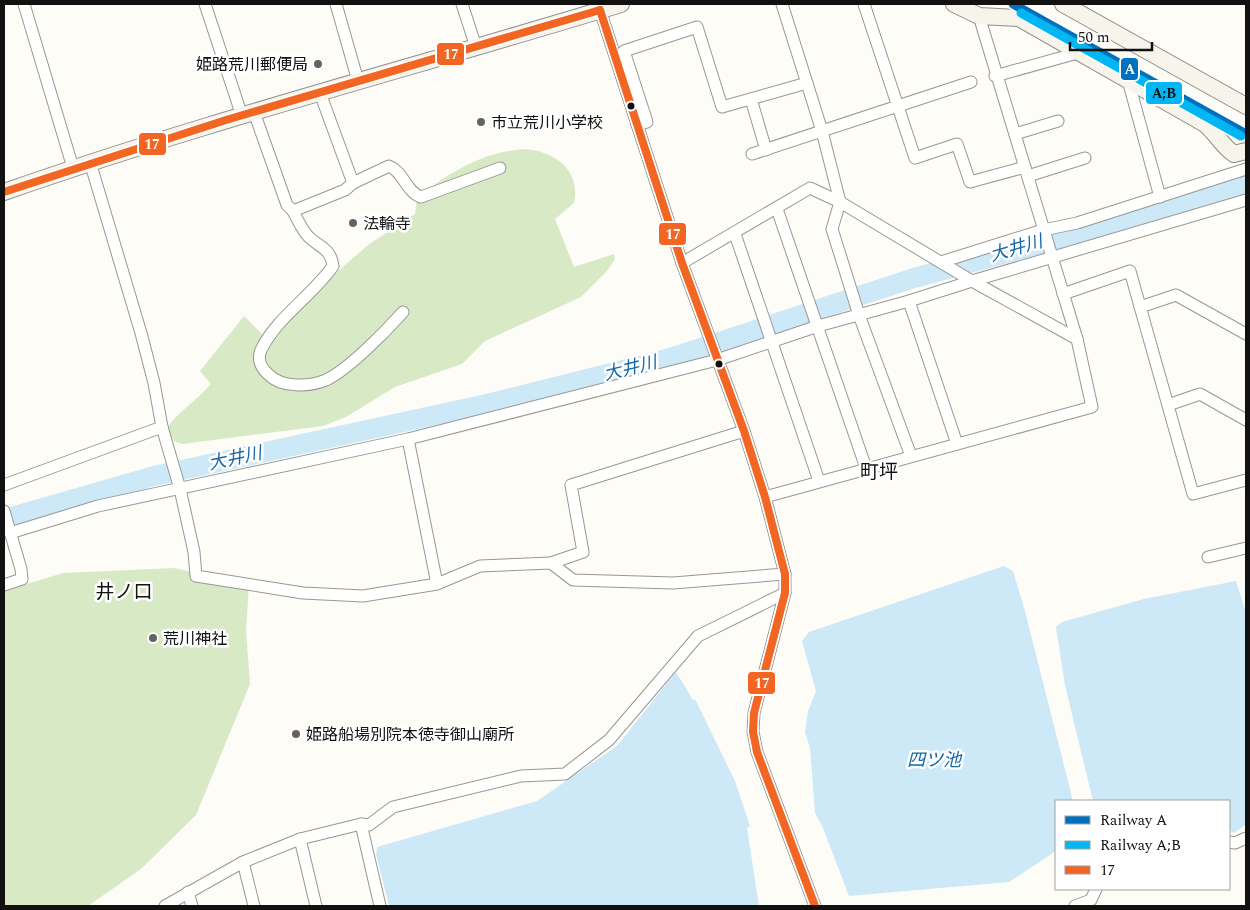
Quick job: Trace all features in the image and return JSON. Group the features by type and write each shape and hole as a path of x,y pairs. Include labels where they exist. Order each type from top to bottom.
{"main road":[{"path":"4,192 90,162 621,4"},
{"path":"954,4 979,16 1019,18 1205,124 1215,133 1226,148 1234,154 1246,151"},
{"path":"1064,4 1246,106"}],"street":[{"path":"24,4 73,168"},
{"path":"205,4 248,114 287,205 293,211 310,239 322,245 332,256 333,266 290,314 261,351 261,366 278,381 292,384 326,380 364,350 403,312"},
{"path":"336,4 358,81"},
{"path":"462,4 476,47"},
{"path":"782,4 822,132 840,202 832,229 860,315 911,456"},
{"path":"864,4 915,158 957,144 970,182 1026,172 1085,158"},
{"path":"600,10 682,263 744,430 766,497 785,574 785,593 754,713 753,732 757,752 815,906"},
{"path":"766,497 1092,407 1077,339 979,16"},
{"path":"637,125 647,122 624,51 698,27 722,107 807,83"},
{"path":"996,76 1081,52"},
{"path":"1128,80 1160,197"},
{"path":"752,154 972,82"},
{"path":"320,93 353,183"},
{"path":"751,99 766,150"},
{"path":"1015,134 1058,121"},
{"path":"90,162 154,383 162,427 173,460 194,552 196,576 303,593 363,596 437,584 480,566 551,563 583,552 571,485 744,430"},
{"path":"293,211 345,190 353,183 389,166 399,173 415,195 421,197 500,168"},
{"path":"941,262 1043,230 1077,224 1246,169"},
{"path":"682,263 778,209 810,188 840,202 972,281 1077,339"},
{"path":"10,533 98,506 408,440 717,360 818,326 909,302 972,281 1246,200"},
{"path":"778,209 866,468"},
{"path":"735,234 770,342 819,481"},
{"path":"1063,294 1130,271 1193,494 1246,480"},
{"path":"1140,307 1176,295 1246,334"},
{"path":"909,302 956,444"},
{"path":"1168,405 1200,394 1246,420"},
{"path":"4,484 162,427"},
{"path":"408,440 437,584"},
{"path":"4,512 21,569 22,579 4,585"},
{"path":"1208,558 1246,548"},
{"path":"551,563 573,580 673,583 785,574"},
{"path":"165,906 243,862 300,839 362,824 369,825 393,807 402,804 521,776 566,774 609,740 698,636 785,593"},
{"path":"362,824 380,906"},
{"path":"1230,842 1235,843 1246,838"},
{"path":"300,839 316,906"},
{"path":"243,862 254,906"},
{"path":"1075,906 1092,900 1096,890"},
{"path":"188,892 192,906"}],"green space":[{"path":"526,149 547,154 556,159 564,165 574,181 574,203 555,219 574,267 614,254 615,259 607,271 581,297 485,341 462,364 395,387 346,417 323,426 182,444 174,441 166,429 211,384 200,371 244,316 270,342 323,284 368,245 415,214 417,197 442,179 468,164 496,154"},
{"path":"174,568 249,584 246,631 250,684 196,815 141,869 88,906 4,906 4,591 63,573"}],"water":[{"name":"四ツ池","path":"1004,566 1013,571 1025,611 1073,800 1055,800 1055,852 1009,882 849,896 823,828 815,813 810,748 805,732 808,711 816,691 802,641 809,632"},
{"path":"1236,581 1246,613 1246,824 1234,833 1230,831 1230,800 1093,800 1065,685 1056,627 1062,622 1144,599"},
{"path":"676,672 693,700 695,699 735,781 750,826 747,828 759,906 389,906 376,854 377,847 537,801 617,746"}],"waterway":[{"name":"大井川","path":"4,519 154,476 487,404 667,359 914,278 1036,245 1246,183"}],"rail line":[{"name":"A","path":"1013,4 1246,134"},
{"name":"A;B","path":"1021,13 1241,136"}],"transit line":[{"name":"17","path":"600,10 682,263 744,431 765,497 785,574 785,593 754,713 753,732 757,752 815,906"},
{"name":"17","path":"4,192 226,120 600,10"}],"place":[{"name":"姫路荒川郵便局","path":"318,64"},
{"name":"市立荒川小学校","path":"481,122"},
{"name":"法輪寺","path":"353,223"},
{"name":"荒川神社","path":"153,638"},
{"name":"姫路船場別院本徳寺御山廟所","path":"296,734"}],"district":[{"name":"町坪","path":"879,471"},
{"name":"井ノ口","path":"124,591"}]}
